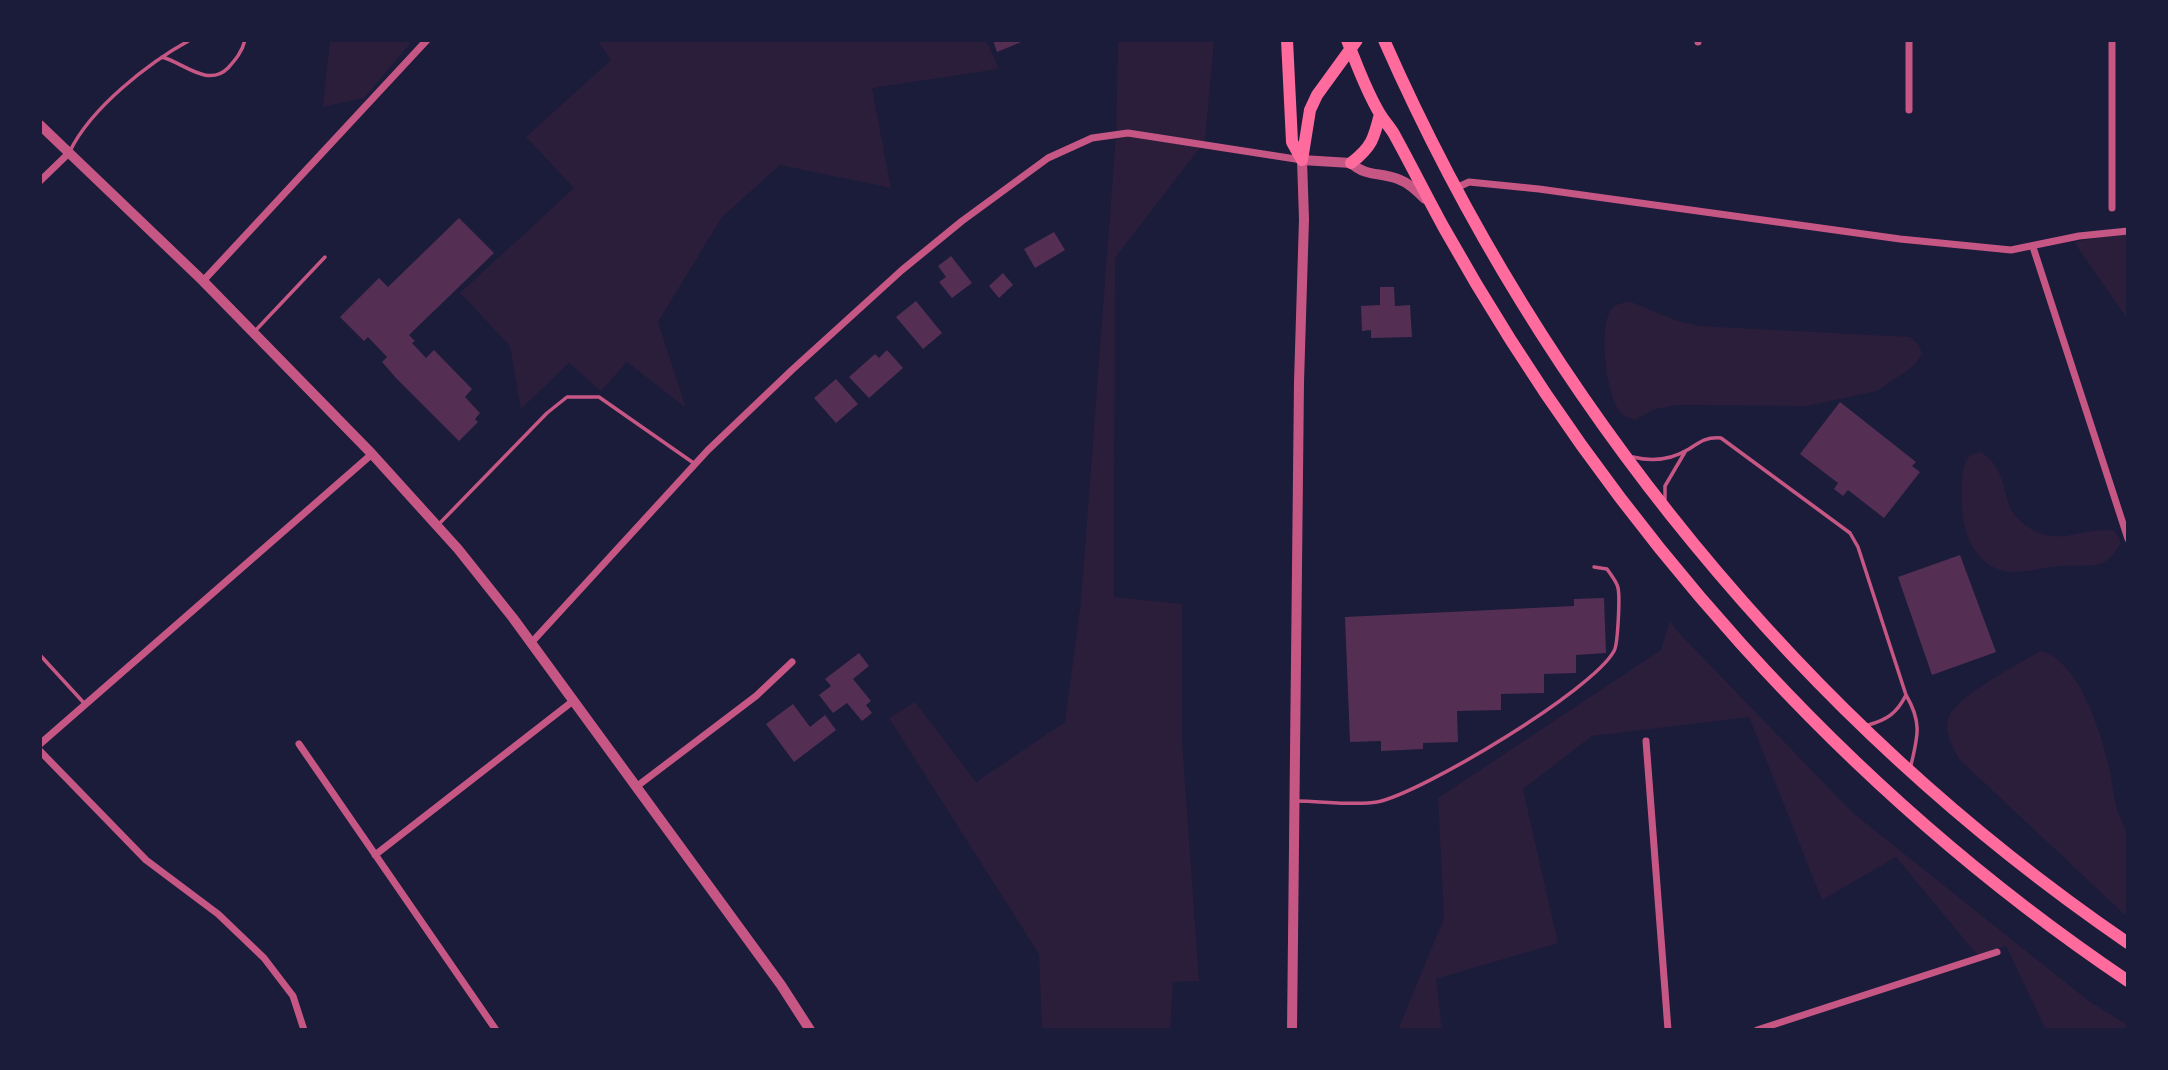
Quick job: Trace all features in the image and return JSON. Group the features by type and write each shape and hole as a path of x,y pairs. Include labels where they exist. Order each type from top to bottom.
{"highway":[{"path":"1287,40 1292,142 1302,160"},
{"path":"1384,40 1422,125 1530,317 1665,509 1770,632 1909,770 2028,869 2128,943"},
{"path":"1302,160 1310,110 1317,94 1352,44"},
{"path":"1352,44 1380,114 1496,318 1572,433 1642,528 1726,629 1843,750 1926,825 2028,910 2128,981"},
{"path":"1351,163 1373,143 1380,114"}],"street":[{"path":"203,281 427,40"},
{"path":"1909,40 1909,110"},
{"path":"2112,40 2112,208"},
{"path":"40,125 254,332 372,454 458,549 531,642 781,985 810,1030"},
{"path":"531,642 695,464 800,363 902,270 962,221 1048,158 1091,138 1128,133 1302,160 1351,163 1360,171 1396,178 1411,185 1430,203"},
{"path":"40,181 69,153"},
{"path":"1292,1030 1299,382 1304,219 1302,160"},
{"path":"1456,188 1469,182 1482,183 1708,211 1900,239 2011,250 2078,236 2128,231"},
{"path":"2033,247 2128,539"},
{"path":"40,744 372,454"},
{"path":"636,787 756,696 792,662"},
{"path":"375,855 573,701"},
{"path":"1646,741 1668,1030"},
{"path":"299,744 496,1030"},
{"path":"40,751 146,860 218,914 264,958 293,996 304,1030"},
{"path":"1757,1030 1997,952"}],"lane":[{"path":"69,153 79,132 143,70 190,40"},
{"path":"160,57 204,76 214,76 224,72 232,63 242,51 245,40"},
{"path":"254,332 325,257"},
{"path":"437,527 547,413 567,397 599,397 695,464"},
{"path":"1625,455 1648,461 1665,459 1686,451 1706,437 1721,438 1850,533 1858,547 1906,695 1915,710 1918,727 1909,770"},
{"path":"1665,509 1665,486 1686,451"},
{"path":"1295,801 1376,802 1395,796 1460,765 1574,692 1600,670 1616,649 1618,587 1607,569 1594,567"},
{"path":"40,655 85,705"},
{"path":"1863,726 1883,722 1892,715 1906,695"}],"shaded area":[{"path":"330,40 413,40 364,98 323,107"},
{"path":"597,40 986,40 999,69 872,88 891,188 780,165 722,217 658,322 686,408 627,362 601,391 569,363 521,409 510,346 460,293 574,188 526,137 611,60"},
{"path":"1118,40 1214,40 1205,141 1115,258 1114,597 1182,604 1182,740 1199,981 1173,982 1170,1030 1042,1030 1039,954 889,718 915,702 976,782 1065,722 1081,601 1116,135"},
{"path":"2128,232 2128,320 2074,242"},
{"path":"1631,302 1678,321 1700,326 1910,337 1918,344 1922,353 1908,370 1877,391 1807,406 1678,405 1655,409 1635,420 1624,416 1613,396 1605,348 1607,319 1611,310 1620,304"},
{"path":"1981,452 1998,471 2013,512 2027,526 2049,536 2115,531 2121,542 2115,552 2103,563 2089,566 2061,566 2018,572 1992,567 1975,550 1962,514 1962,476 1965,464 1971,454"},
{"path":"1670,621 1853,813 2090,1002 2128,1025 2128,1030 2046,1030 2006,946 1978,956 1896,857 1822,900 1749,717 1592,736 1523,789 1558,943 1436,979 1442,1030 1398,1030 1444,918 1438,798 1661,650"},
{"path":"2040,651 2054,657 2066,667 2077,682 2100,734 2117,809 2128,839 2128,915 1960,760 1950,741 1948,719 1962,701"}],"building":[{"path":"993,40 1026,40 997,52"},
{"path":"459,218 494,253 409,335 415,341 412,343 426,358 434,350 472,389 465,397 480,413 475,419 478,422 459,441 382,362 387,357 368,337 364,341 340,317 379,278 388,287"},
{"path":"1054,232 1065,250 1035,268 1024,249"},
{"path":"951,256 972,283 952,298 939,282 946,277 938,266"},
{"path":"1003,273 1013,285 999,298 989,286"},
{"path":"1380,287 1394,287 1395,306 1410,305 1412,337 1371,338 1371,330 1362,331 1361,306 1380,305"},
{"path":"916,301 942,333 923,349 896,317"},
{"path":"887,350 903,368 869,398 849,377 875,354 879,358"},
{"path":"836,379 858,404 836,423 814,398"},
{"path":"1840,402 1916,462 1912,466 1920,472 1884,518 1848,490 1843,496 1834,489 1838,483 1800,454"},
{"path":"1960,555 1996,652 1932,675 1898,577"},
{"path":"1604,598 1606,653 1576,655 1576,673 1544,674 1544,693 1501,694 1501,710 1457,711 1458,742 1423,743 1423,749 1381,751 1381,741 1350,742 1345,617 1574,606 1574,599"},
{"path":"859,653 869,666 853,679 871,701 866,705 872,713 862,721 847,703 833,713 819,695 831,686 825,679"},
{"path":"793,704 810,727 825,715 836,730 794,762 766,724"}]}
